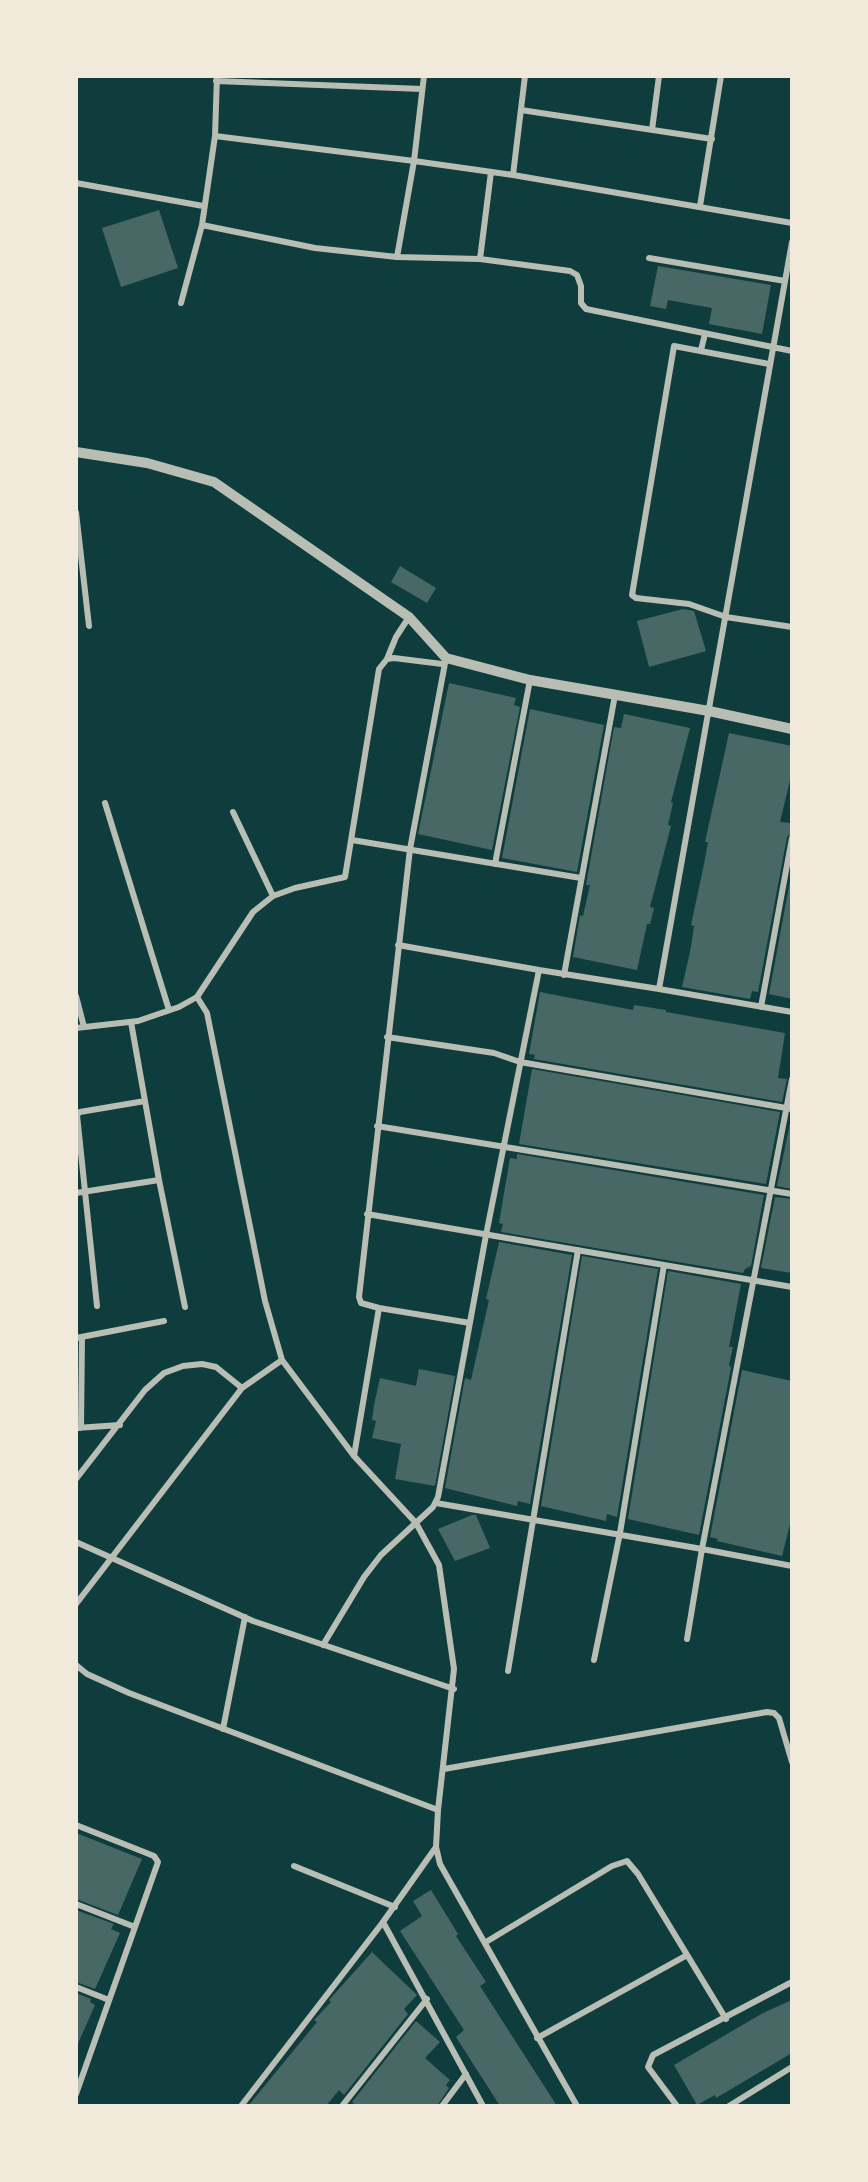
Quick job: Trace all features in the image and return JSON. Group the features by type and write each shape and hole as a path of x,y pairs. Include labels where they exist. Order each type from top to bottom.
{"street":[{"path":"396,256 414,161 424,76"},
{"path":"513,175 525,76"},
{"path":"700,206 721,76"},
{"path":"652,130 659,77"},
{"path":"181,303 202,225 215,136 216,79 422,89"},
{"path":"522,110 712,140"},
{"path":"215,136 513,175 792,223"},
{"path":"480,259 491,172"},
{"path":"76,183 203,206"},
{"path":"202,225 315,248 396,256 480,259 570,271 578,275 581,285 581,303 586,309 792,351"},
{"path":"659,989 792,242"},
{"path":"649,258 785,280"},
{"path":"701,350 705,334"},
{"path":"769,364 674,346 632,595 636,598 689,604 726,617 792,627"},
{"path":"76,452 137,461 181,471 213,482 409,617 444,661 410,849 359,1300 363,1304 379,1308 470,1323"},
{"path":"76,512 89,626"},
{"path":"76,1028 131,1022 168,1010 197,997 253,912 273,896 295,888 345,877 376,679 393,642 409,617"},
{"path":"387,659 444,661 530,680 709,711 792,729"},
{"path":"495,864 530,680"},
{"path":"564,975 615,695"},
{"path":"105,803 168,1010"},
{"path":"233,812 273,896"},
{"path":"760,1007 792,838"},
{"path":"352,840 580,878"},
{"path":"398,945 792,1012"},
{"path":"323,1645 370,1570 399,1536 436,1503 539,970"},
{"path":"76,996 84,1027"},
{"path":"197,997 207,1013 265,1301 282,1360 354,1456 416,1523 434,1553 443,1580 454,1653 454,1689 438,1810 436,1847 446,1879 486,1942 537,2038 577,2106"},
{"path":"131,1022 159,1180 185,1307"},
{"path":"387,1037 494,1053 520,1062 789,1108"},
{"path":"687,1639 702,1549 789,1108 792,1079"},
{"path":"97,1306 77,1115 81,1112 145,1101"},
{"path":"377,1126 792,1194"},
{"path":"76,1193 159,1180"},
{"path":"367,1214 792,1287"},
{"path":"508,1671 531,1519 578,1250"},
{"path":"594,1660 620,1533 664,1265"},
{"path":"354,1456 379,1308"},
{"path":"120,1425 79,1428 79,1337 164,1321"},
{"path":"76,1604 242,1388 282,1360"},
{"path":"76,1479 157,1379 183,1366 202,1364 216,1367 242,1388"},
{"path":"436,1503 620,1533 792,1566"},
{"path":"76,1542 245,1617 454,1689"},
{"path":"223,1729 245,1617"},
{"path":"76,1665 114,1687 438,1810"},
{"path":"444,1769 767,1712 774,1713 779,1718 792,1762"},
{"path":"76,1825 157,1858 158,1862 110,2000 80,2074 76,2094"},
{"path":"241,2106 383,1922 436,1847"},
{"path":"486,1942 624,1860 638,1874 726,2019"},
{"path":"294,1866 394,1907"},
{"path":"76,1904 135,1927"},
{"path":"383,1922 427,1999 483,2106"},
{"path":"537,2038 687,1955"},
{"path":"677,2106 648,2067 648,2061 653,2055 726,2019 792,1982"},
{"path":"76,1987 110,2000"},
{"path":"342,2106 427,1999"},
{"path":"729,2106 792,2067"},
{"path":"442,2106 466,2074"}],"building":[{"path":"159,210 178,268 121,287 102,228"},
{"path":"658,266 771,285 762,334 709,324 712,308 668,300 666,309 650,306"},
{"path":"400,566 436,588 427,603 391,582"},
{"path":"683,609 694,611 706,651 649,667 637,621"},
{"path":"449,683 516,698 514,705 520,707 492,850 418,834"},
{"path":"530,709 604,725 577,872 502,858"},
{"path":"624,714 690,728 671,802 673,803 668,825 671,826 650,907 654,908 650,924 647,924 637,970 573,957 580,915 583,916 590,885 586,885 614,727 621,728"},
{"path":"729,733 792,746 792,772 780,822 792,823 792,833 787,837 758,992 752,991 750,999 682,987 691,947 694,926 691,925 708,842 705,842"},
{"path":"792,870 792,999 769,994"},
{"path":"540,992 633,1010 634,1005 666,1010 666,1012 785,1033 778,1078 787,1079 782,1102 534,1059 535,1055 529,1054"},
{"path":"532,1069 780,1112 766,1184 519,1144"},
{"path":"792,1114 792,1189 777,1186"},
{"path":"517,1154 764,1195 751,1266 743,1273 501,1232 503,1224 499,1223 510,1158 517,1159"},
{"path":"775,1197 792,1199 792,1273 761,1268"},
{"path":"499,1242 572,1255 530,1504 518,1501 517,1506 445,1488 465,1378 471,1380"},
{"path":"582,1256 658,1269 617,1517 607,1514 606,1521 541,1506"},
{"path":"668,1271 741,1284 729,1347 733,1347 729,1365 731,1368 699,1535 628,1519"},
{"path":"419,1369 455,1376 435,1486 395,1479 401,1444 372,1438 376,1421 372,1420 374,1405 380,1378 416,1386"},
{"path":"742,1370 792,1381 792,1516 782,1556 717,1541 718,1539 710,1537"},
{"path":"476,1515 490,1548 455,1561 438,1529"},
{"path":"76,1833 142,1859 118,1915 76,1899"},
{"path":"431,1890 458,1934 456,1936 486,1982 480,1986 557,2106 500,2106 456,2037 464,2030 400,1931 422,1916 413,1901"},
{"path":"76,1910 114,1924 111,1929 120,1933 95,1989 76,1982"},
{"path":"372,1952 417,1995 404,2009 408,2014 344,2095 339,2090 326,2106 248,2106 317,2022 314,2020 331,2002 329,2000"},
{"path":"76,1993 91,1999 90,2002 95,2005 76,2048"},
{"path":"792,2000 792,2053 716,2098 715,2095 697,2105 674,2065 763,2013"},
{"path":"416,2021 440,2042 425,2058 450,2080 446,2085 449,2088 437,2106 356,2106 352,2102"}]}
